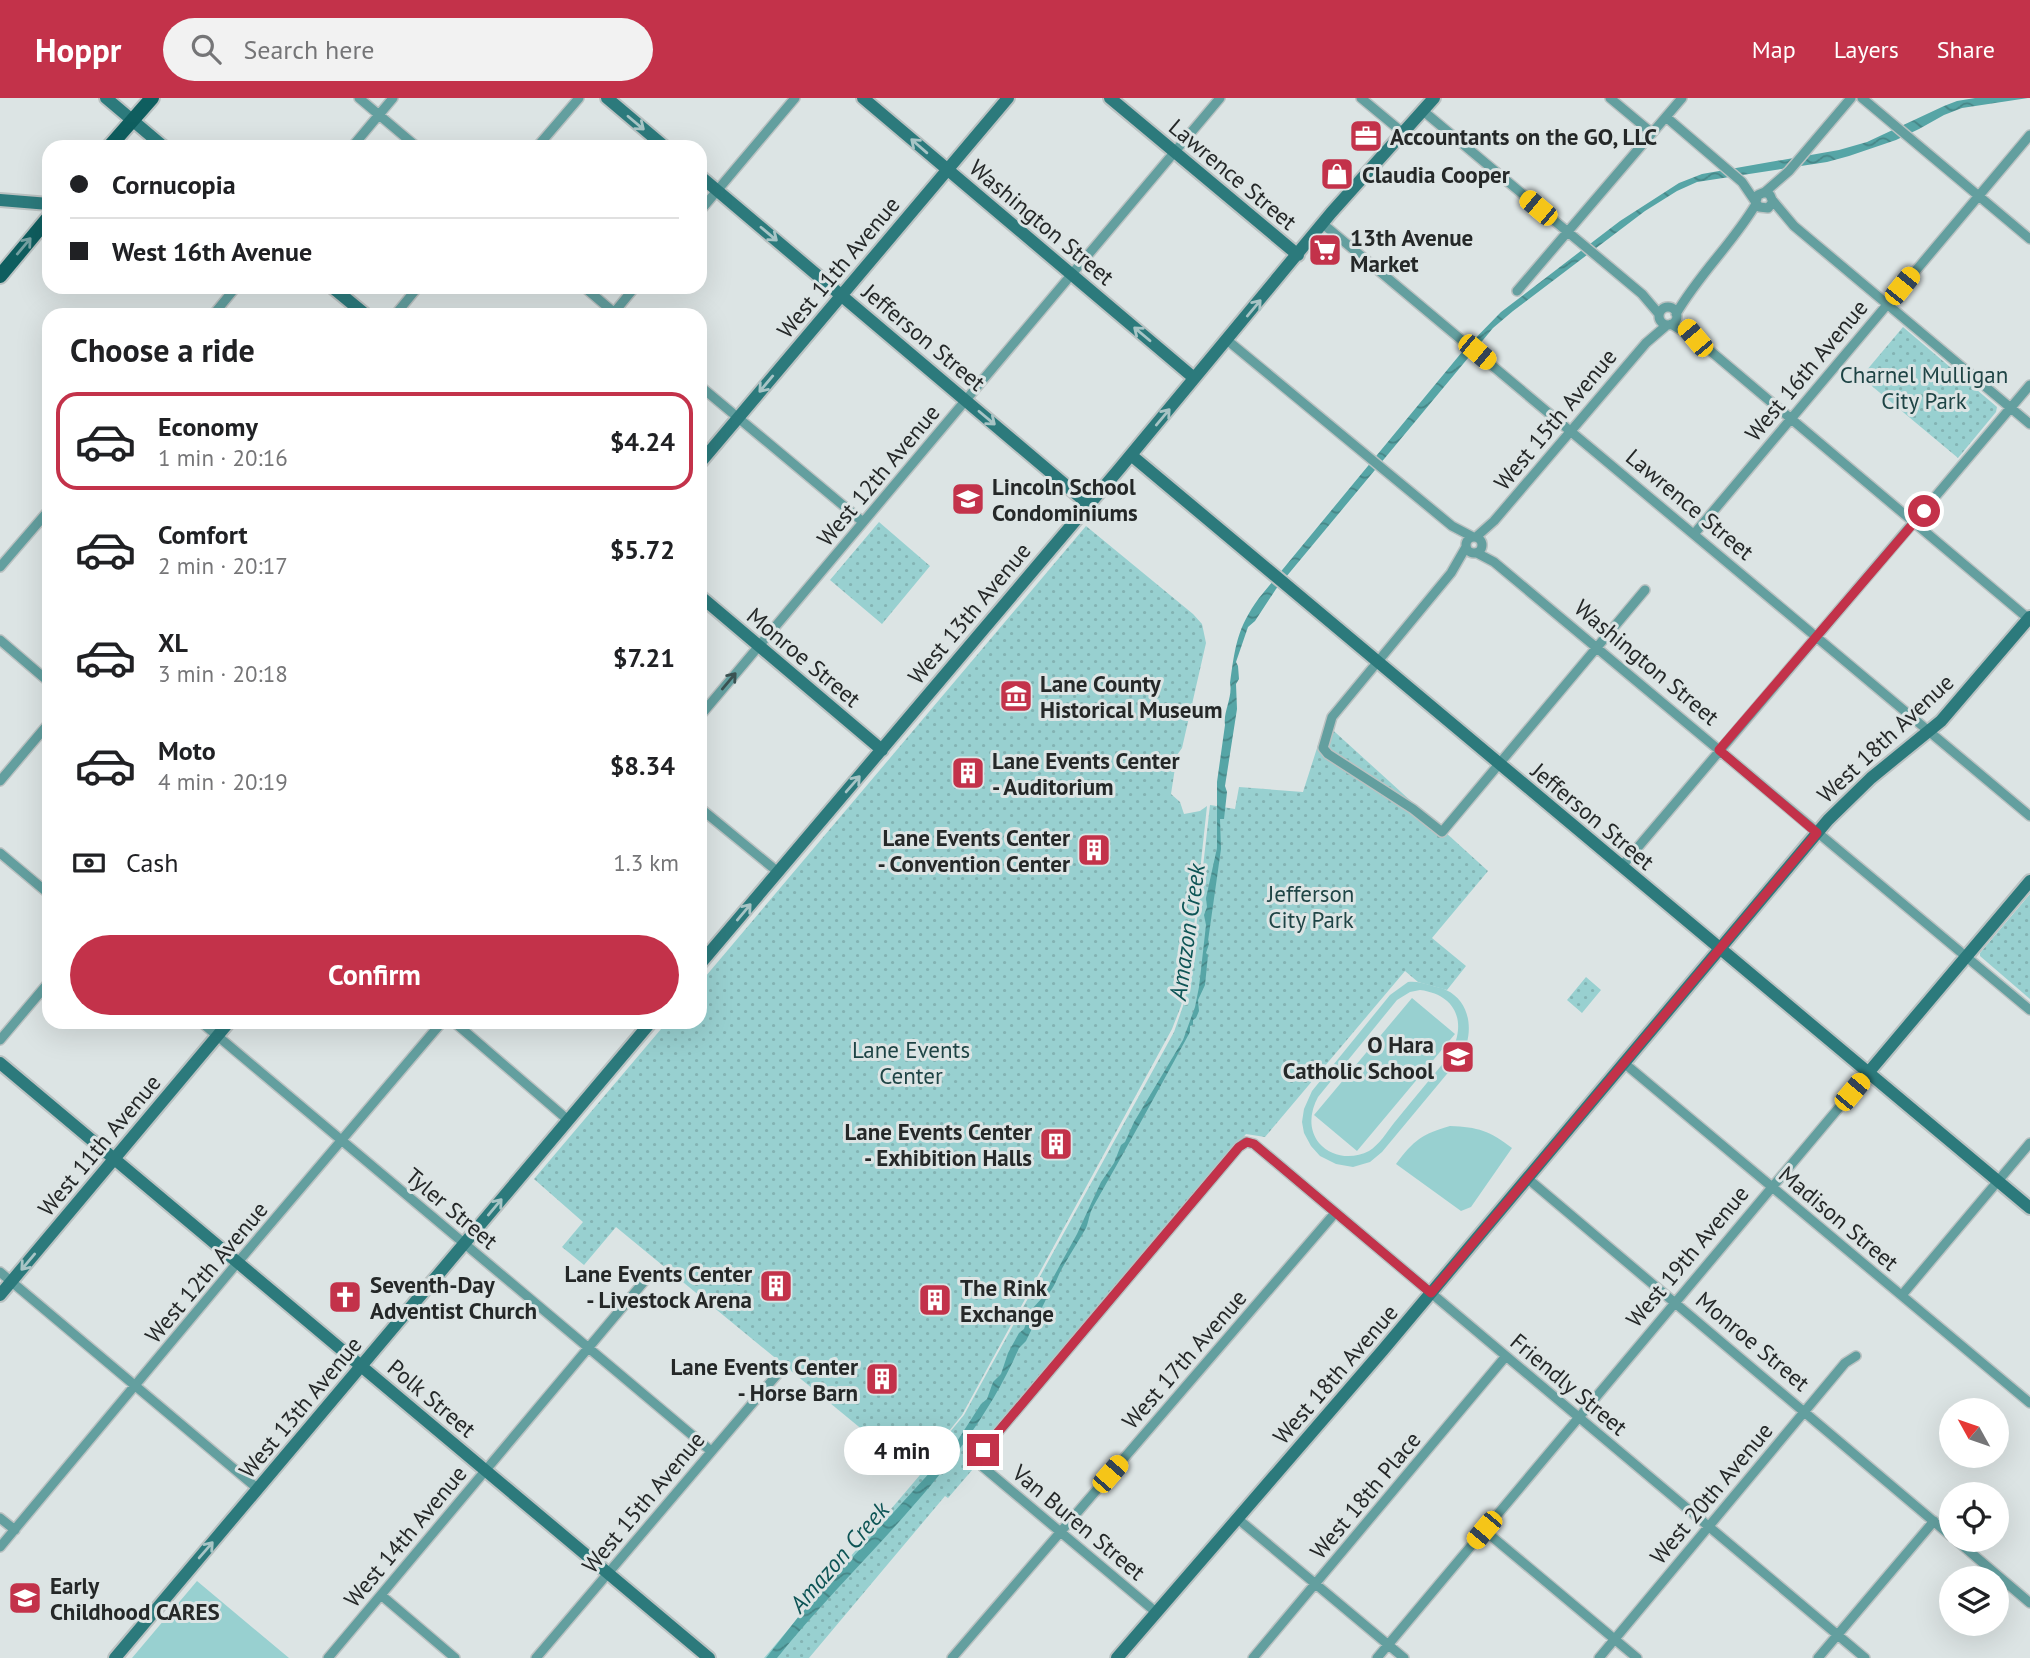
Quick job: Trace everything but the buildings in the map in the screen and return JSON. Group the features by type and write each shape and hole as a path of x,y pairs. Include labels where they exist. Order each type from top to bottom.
{"main road":[{"path":"106,98 156,140"},
{"path":"116,140 152,98"},
{"path":"607,98 657,140"},
{"name":"Washington Street","path":"863,98 1194,379"},
{"name":"West 11th Avenue","path":"707,455 1008,98"},
{"name":"Lawrence Street","path":"1110,98 1298,255"},
{"name":"West 13th Avenue","path":"707,956 1323,224 1434,98"},
{"name":"Jefferson Street","path":"707,182 1088,504"},
{"path":"0,200 42,203"},
{"path":"0,276 42,225"},
{"path":"340,294 358,308"},
{"name":"Jefferson Street","path":"1131,455 2030,1208"},
{"name":"Monroe Street","path":"707,602 881,750"},
{"name":"West 18th Avenue","path":"1117,1658 1431,1293 1817,833 1854,793 1930,731 1951,710 2029,619"},
{"name":"West 19th Avenue","path":"1868,1073 2030,881"},
{"name":"West 11th Avenue","path":"0,1295 224,1029"},
{"name":"West 13th Avenue","path":"115,1658 645,1029"},
{"name":"Polk Street","path":"0,1063 709,1658"}],"street":[{"path":"359,98 409,140"},
{"path":"358,140 393,98"},
{"path":"543,140 579,98"},
{"path":"707,203 794,98"},
{"name":"West 12th Avenue","path":"707,708 1220,98"},
{"path":"1361,98 1402,132"},
{"path":"1610,98 1652,134"},
{"path":"1517,291 1682,98"},
{"name":"West 15th Avenue","path":"1499,764 1442,832 1323,748 1332,717 1851,98"},
{"path":"1862,98 2030,239"},
{"path":"1422,110 2029,619"},
{"path":"1666,117 2030,424"},
{"name":"West 16th Avenue","path":"1694,534 2030,135"},
{"name":"Lawrence Street","path":"1323,224 2030,816"},
{"path":"219,308 230,294"},
{"path":"401,308 412,294"},
{"path":"592,294 607,308"},
{"path":"619,308 630,294"},
{"name":"Washington Street","path":"1227,340 2030,1010"},
{"path":"1622,866 2030,385"},
{"path":"707,392 863,522"},
{"path":"0,567 42,518"},
{"path":"1499,764 1645,590"},
{"path":"0,640 42,676"},
{"path":"0,781 42,731"},
{"path":"707,813 778,872"},
{"path":"0,853 42,888"},
{"path":"0,1040 42,990"},
{"name":"Tyler Street","path":"210,1029 711,1451"},
{"name":"West 12th Avenue","path":"0,1547 436,1029"},
{"path":"462,1029 569,1120"},
{"name":"Madison Street","path":"1623,1063 2030,1403"},
{"name":"West 19th Avenue","path":"1377,1658 1868,1073"},
{"name":"Friendly Street","path":"979,1459 983,1450 1195,1199 1239,1147 1247,1142 1254,1144 1865,1658"},
{"path":"1902,1296 2030,1143"},
{"name":"Monroe Street","path":"1527,1178 1939,1525"},
{"name":"West 17th Avenue","path":"952,1658 1335,1213"},
{"path":"0,1272 258,1489"},
{"name":"West 14th Avenue","path":"328,1658 647,1278"},
{"name":"West 18th Place","path":"1253,1658 1506,1356"},
{"name":"West 20th Avenue","path":"1599,1658 1845,1363 1856,1356"},
{"name":"West 15th Avenue","path":"536,1658 780,1371"},
{"name":"Van Buren Street","path":"979,1459 983,1467 1157,1613"},
{"path":"0,1518 15,1530"},
{"path":"1238,1519 1404,1658"},
{"path":"1818,1658 1934,1521"},
{"path":"1484,1530 1637,1658"},
{"path":"1970,1552 2030,1602"},
{"path":"381,1595 455,1658"}],"green space":[{"name":"Charnel Mulligan City Park","path":"1903,327 1997,407 1996,412 1958,458 1861,377"},
{"path":"879,522 930,566 882,624 830,580"},
{"name":"Lane Events Center","path":"1086,526 1202,624 1206,643 1182,748 1177,755 1171,794 1180,802 1184,814 1200,811 1207,806 1189,973 1181,1006 1172,1029 962,1415 915,1473 616,1227 584,1265 562,1247 583,1222 534,1179 661,1029 707,1029 707,975"},
{"name":"Jefferson City Park","path":"1325,723 1488,871 1432,938 1466,966 1447,990 1418,982 1405,971 1265,1137 1246,1134 978,1451 973,1469 948,1498 945,1496 809,1658 764,1658 920,1475 917,1472 964,1415 1174,1032 1191,973 1210,805 1235,809 1239,787 1303,792"},
{"path":"2030,894 2030,999 1980,956 1980,953"},
{"path":"1586,977 1601,990 1582,1013 1567,1000"},
{"path":"1408,982 1414,982 1442,988 1455,995 1466,1011 1468,1039 1461,1057 1382,1152 1370,1162 1353,1167 1336,1164 1320,1156 1311,1146 1304,1133 1304,1109 1312,1091 1390,995","holes":["1420,990 1444,998 1456,1014 1458,1034 1449,1056 1383,1138 1369,1151 1356,1156 1342,1156 1324,1148 1315,1138 1312,1126 1313,1109 1318,1097 1397,1000 1410,992"]},
{"path":"1412,998 1455,1034 1357,1151 1314,1115"},
{"path":"1450,1126 1483,1131 1512,1148 1471,1207 1461,1211 1396,1164 1419,1139"},
{"path":"197,1581 289,1658 132,1658"}],"water":[{"path":"1975,98 2028,98 1962,108 1896,140 1827,162 1697,182 1645,211 1493,328 1276,589 1248,627 1236,662 1239,679 1236,684 1237,709 1225,786 1227,792 1224,819 1220,819 1221,849 1206,953 1205,985 1198,1000 1199,1011 1190,1026 1190,1032 1093,1207 1086,1228 1062,1268 1026,1341 1019,1348 997,1392 970,1434 909,1511 777,1658 766,1658 799,1616 954,1446 987,1399 993,1382 1001,1374 1008,1353 1077,1234 1121,1145 1183,1040 1199,987 1206,925 1206,898 1217,848 1217,782 1234,659 1241,629 1259,598 1462,352 1501,312 1620,221 1679,183 1702,174 1839,150 1867,142 1957,101"}],"place":[{"name":"Accountants on the GO, LLC","path":"1366,136"},
{"name":"Claudia Cooper","path":"1337,174"},
{"name":"13th Avenue Market","path":"1325,250"},
{"name":"Lincoln School Condominiums","path":"968,499"},
{"name":"Lane County Historical Museum","path":"1016,696"},
{"name":"Lane Events Center - Auditorium","path":"968,773"},
{"name":"Lane Events Center - Convention Center","path":"1094,850"},
{"name":"O Hara Catholic School","path":"1458,1057"},
{"name":"Lane Events Center - Exhibition Halls","path":"1056,1144"},
{"name":"Lane Events Center - Livestock Arena","path":"776,1286"},
{"name":"Seventh-Day Adventist Church","path":"345,1297"},
{"name":"The Rink Exchange","path":"935,1300"},
{"name":"Lane Events Center - Horse Barn","path":"882,1379"},
{"name":"Early Childhood CARES","path":"25,1598"}],"route":[{"path":"983,1450 1239,1147 1247,1142 1254,1144 1431,1293 1817,833 1719,750 1924,511"}],"water label":[{"name":"Amazon Creek","path":"1187,932"},
{"name":"Amazon Creek","path":"839,1557"}]}
